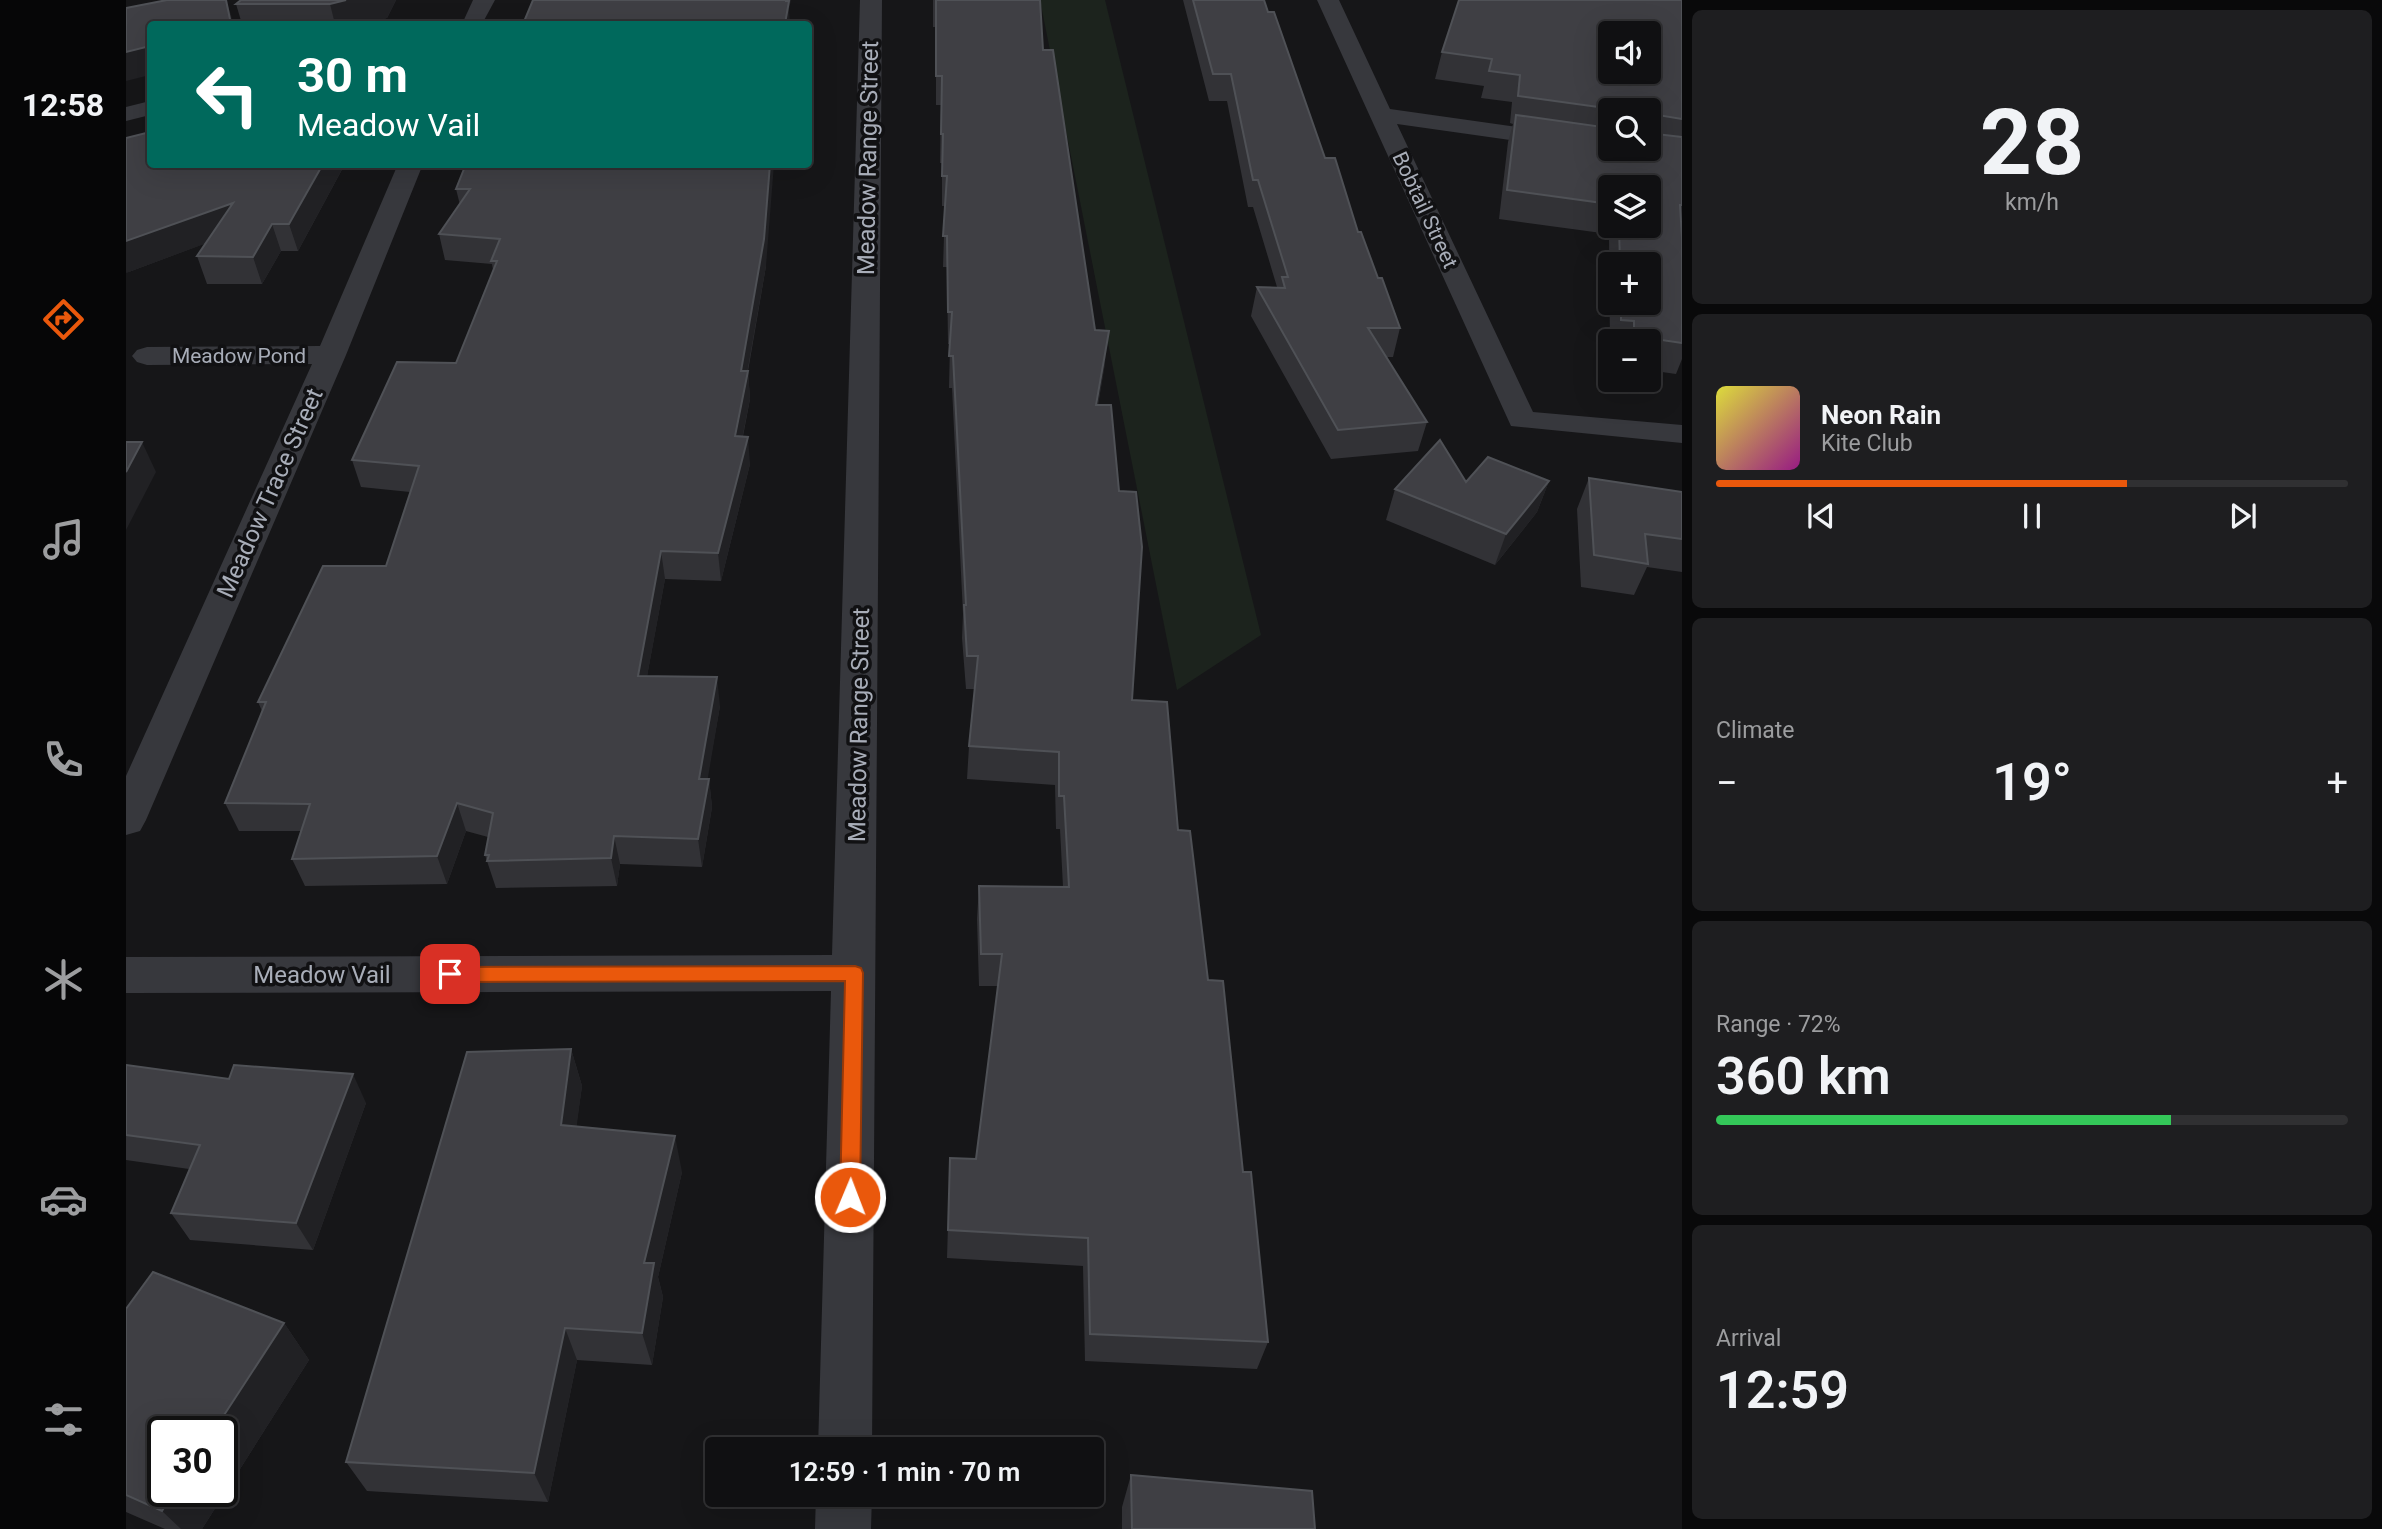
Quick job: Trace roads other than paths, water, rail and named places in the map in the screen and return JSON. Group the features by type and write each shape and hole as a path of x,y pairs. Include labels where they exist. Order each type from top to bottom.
{"street":[{"path":"474,21 484,0"},
{"name":"Meadow Range Street","path":"845,1437 871,0"},
{"name":"Bobtail Street","path":"1328,0 1522,420 1682,434"},
{"path":"126,114 147,108"},
{"path":"1381,115 1598,146"},
{"name":"Meadow Trace Street","path":"126,820 331,355 409,168"},
{"name":"Meadow Pond","path":"147,356 331,355"},
{"name":"Meadow Vail","path":"126,975 855,973"},
{"path":"843,1529 844,1507"}]}
